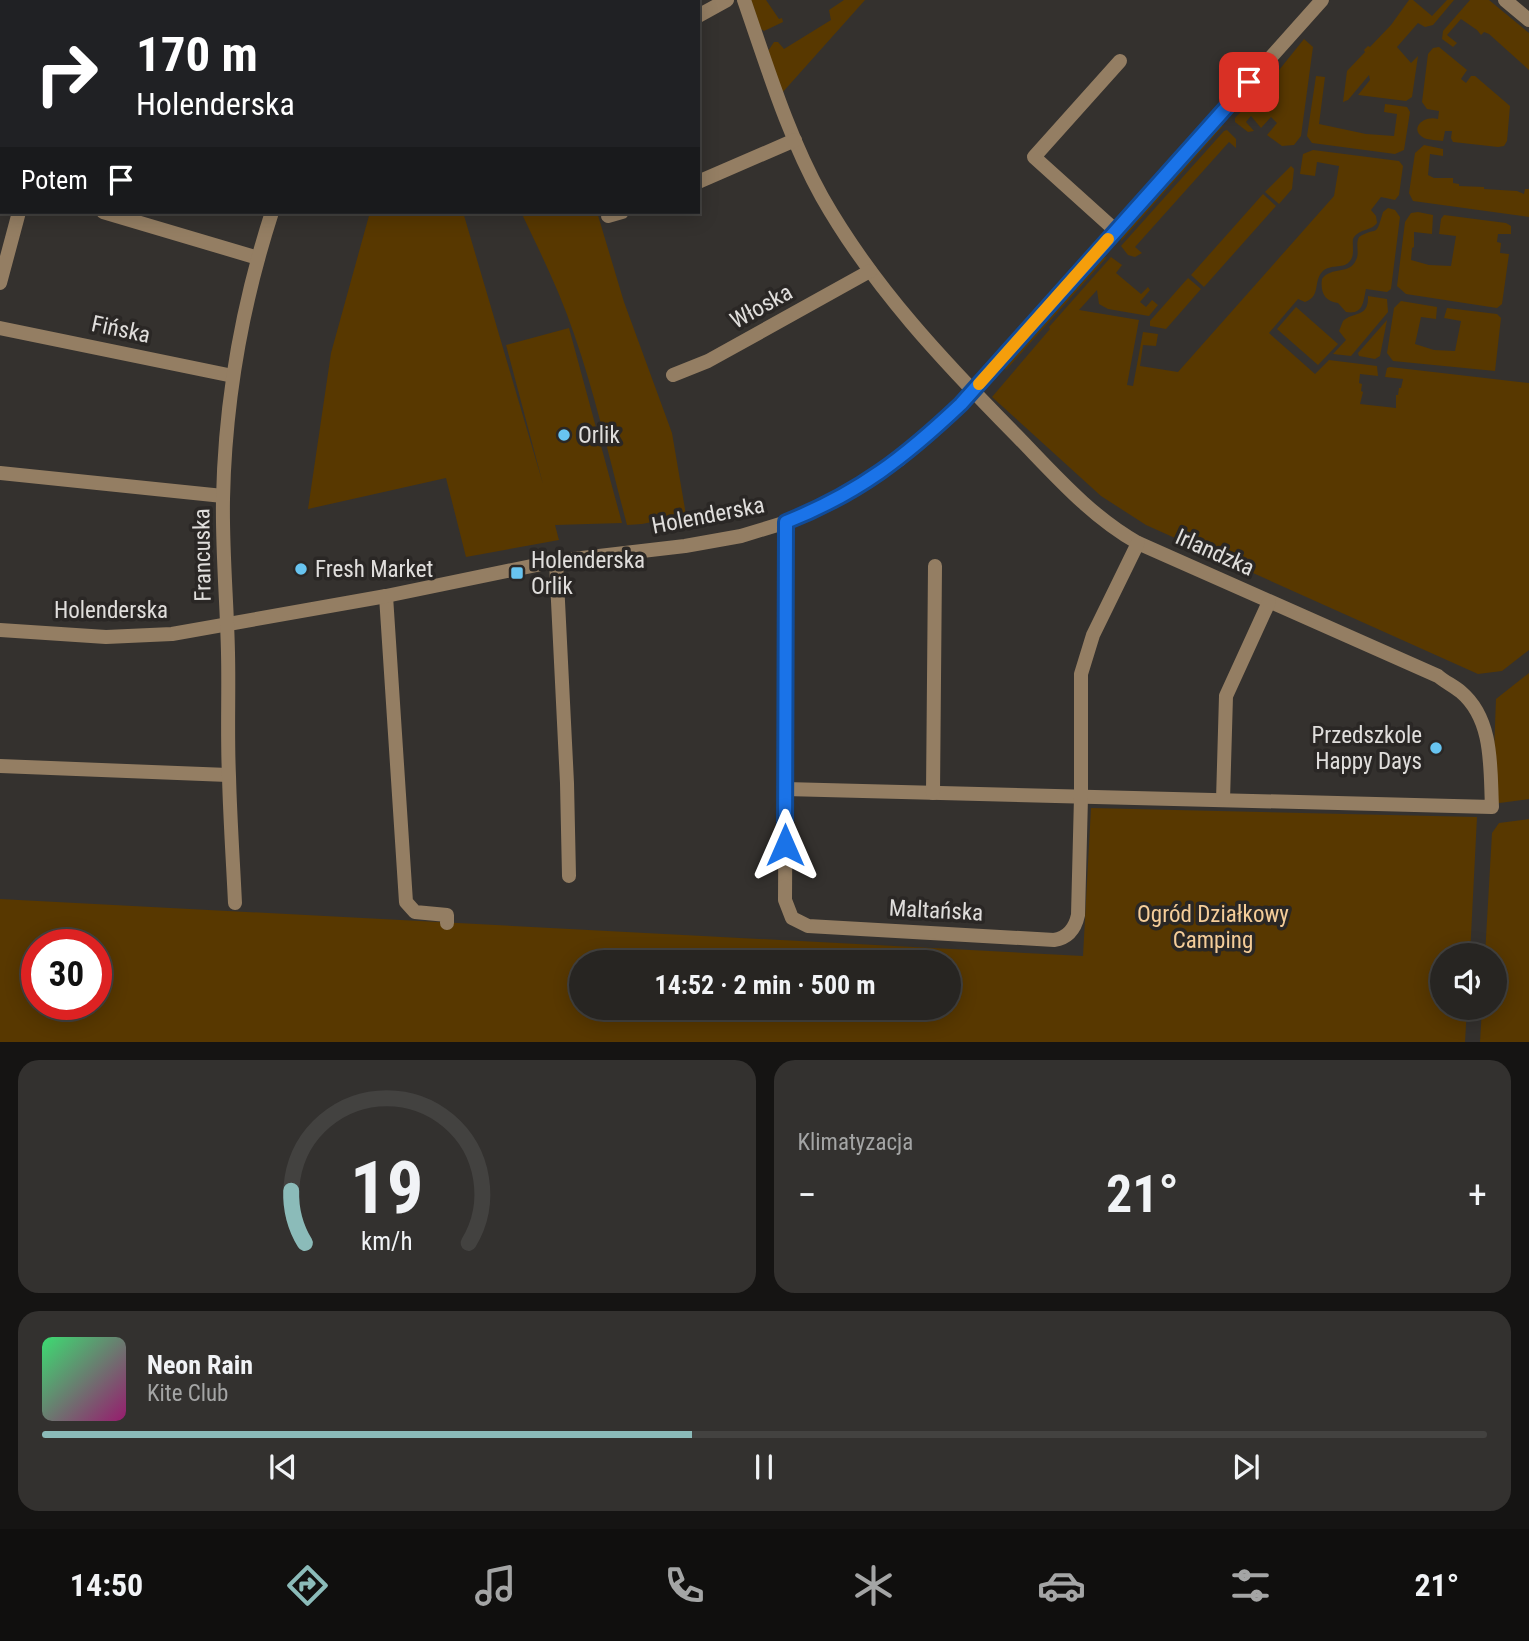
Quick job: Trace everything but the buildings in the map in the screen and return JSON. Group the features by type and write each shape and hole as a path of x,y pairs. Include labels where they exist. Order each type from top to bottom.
{"street":[{"path":"700,15 727,0"},
{"path":"744,0 795,140 821,195 870,271 910,322 973,390"},
{"name":"Holenderska","path":"0,630 135,637 226,625 556,561 741,536 786,522 842,497 899,460 973,390 1322,0"},
{"path":"1505,0 1529,20"},
{"path":"1115,230 1034,157 1121,61"},
{"path":"700,181 795,140"},
{"path":"0,283 18,214"},
{"path":"110,214 258,258"},
{"name":"Francuska","path":"235,903 229,775 223,496 228,421 241,329 271,214"},
{"name":"Włoska","path":"673,375 708,361 870,271"},
{"name":"Fińska","path":"0,328 233,376"},
{"name":"Irlandzka","path":"973,390 1089,510 1112,529 1438,677 1462,693 1473,706 1480,717 1489,746 1492,807 1223,800"},
{"path":"0,473 223,496"},
{"name":"Maltańska","path":"786,522 785,900 787,910 798,923 808,926 1054,940 1072,931 1076,923 1081,797 1081,674 1093,635 1138,543"},
{"path":"556,561 569,876"},
{"path":"933,793 935,566"},
{"path":"386,596 406,902 415,912 447,915 447,923"},
{"path":"785,789 1223,800 1226,696 1269,601"},
{"path":"0,766 229,775"}],"green space":[{"path":"751,0 766,0 783,22 764,31 761,29"},
{"path":"844,0 865,0 782,93 768,51 774,42 778,42 784,49 831,20 829,10"},
{"path":"1409,0 1413,0 1432,16 1447,0 1454,0 1433,25 1425,27 1418,23 1397,47 1411,63 1418,56 1412,97 1406,101 1358,95 1370,80 1369,75 1348,100 1343,102 1347,71 1364,50 1391,25"},
{"path":"1470,0 1489,0 1529,33 1529,70 1489,34 1484,32 1481,35 1461,19 1447,35 1457,43 1453,47 1442,39 1443,31"},
{"path":"1304,39 1313,47 1301,136 1294,145 1282,146 1267,135 1277,123 1271,117 1261,128 1251,116 1246,122 1254,131 1248,132 1235,122 1235,118"},
{"path":"1439,47 1467,70 1461,79 1466,83 1471,76 1475,76 1510,106 1507,141 1504,146 1453,142 1452,131 1445,131 1443,141 1426,139 1420,135 1419,124 1427,119 1438,119 1439,111 1427,109 1422,102 1428,54 1433,48"},
{"path":"1316,76 1325,77 1319,124 1366,134 1394,136 1397,114 1384,112 1385,104 1407,107 1410,112 1404,150 1395,154 1312,143 1307,136"},
{"path":"1220,124 1223,126 1121,241 1122,234"},
{"path":"1227,130 1236,139 1236,148 1229,142 1135,247 1142,253 1135,257 1128,255 1121,246"},
{"path":"1424,145 1443,149 1443,156 1430,154 1428,175 1434,178 1453,178 1453,183 1459,186 1517,191 1524,194 1525,189 1529,189 1529,217 1413,201 1409,193 1415,153"},
{"path":"1313,150 1399,161 1403,166 1399,195 1395,200 1381,197 1371,210 1377,223 1361,231 1353,239 1352,259 1345,265 1324,270 1318,278 1313,296 1305,302 1298,299 1269,333 1315,374 1329,360 1377,366 1378,376 1360,374 1359,383 1362,384 1363,392 1360,404 1396,408 1396,395 1403,379 1385,377 1387,368 1390,367 1529,383 1529,650 1502,671 1478,674 1146,525 1101,496 992,397 1111,257 1122,265 1116,273 1141,294 1148,287 1150,290 1140,302 1146,307 1152,300 1158,305 1149,316 1108,309 1099,304 1097,290 1079,310 1139,320 1127,385 1133,386 1143,332 1158,334 1156,346 1143,345 1140,366 1178,372 1334,196 1339,166 1317,162 1315,176 1300,174 1303,154"},
{"path":"1291,166 1294,169 1292,189 1279,204 1265,192"},
{"path":"1263,194 1276,206 1204,287 1191,275"},
{"path":"1388,208 1395,210 1400,217 1391,289 1387,292 1366,289 1359,310 1346,312 1338,303 1324,296 1322,279 1330,273 1353,265 1357,257 1359,237 1377,229 1383,212"},
{"path":"1411,213 1433,215 1432,234 1414,232 1411,260 1429,265 1451,266 1456,236 1439,234 1444,215 1506,223 1511,226 1511,234 1498,234 1497,242 1501,243 1500,253 1509,254 1502,304 1497,308 1406,294 1397,286 1405,222"},
{"path":"369,214 464,214 543,484 506,345 569,328 622,523 555,525 559,540 466,557 446,478 308,509 331,353"},
{"path":"522,214 598,214 624,302 672,433 686,515 627,525 582,358 556,287"},
{"path":"1107,257 1006,370 1003,367 1100,258"},
{"path":"1188,278 1201,289 1166,329 1150,326 1150,321"},
{"path":"1368,296 1387,299 1388,312 1351,356 1333,354 1346,340 1339,331 1343,321 1366,308"},
{"path":"1401,301 1437,307 1436,319 1421,317 1415,344 1434,350 1455,351 1461,321 1444,318 1447,308 1497,314 1501,318 1495,371 1393,361 1387,353 1394,308"},
{"path":"1296,307 1338,344 1318,365 1277,329"},
{"path":"1387,320 1380,356 1375,359 1359,356 1358,353"},
{"path":"1529,673 1529,799 1492,804 1496,699"},
{"name":"Ogród Działkowy Camping","path":"1091,808 1477,817 1471,943 1430,943 1430,1020 1466,1020 1465,1042 0,1042 0,899 1083,956"},
{"path":"1529,819 1529,1042 1480,1042 1481,1020 1507,1020 1507,943 1486,943 1492,833 1499,823"}],"slow traffic":[{"path":"979,384 1108,239"}],"place":[{"name":"Orlik","path":"564,435"},
{"name":"Fresh Market","path":"301,569"},
{"name":"Holenderska Orlik","path":"517,573"},
{"name":"Przedszkole Happy Days","path":"1436,748"}],"route":[{"path":"785,845 786,522 842,497 872,479 924,439 961,404 1249,82"}]}
